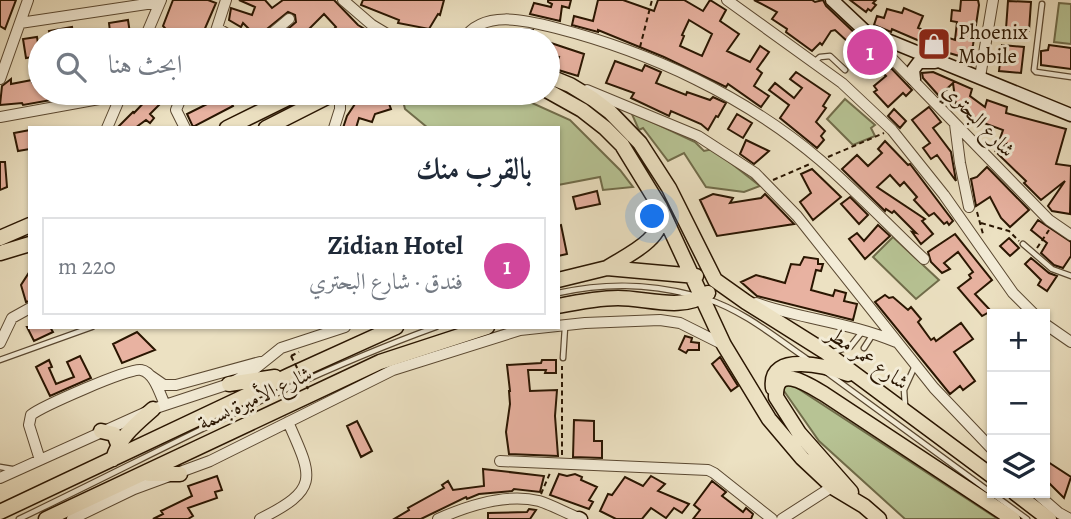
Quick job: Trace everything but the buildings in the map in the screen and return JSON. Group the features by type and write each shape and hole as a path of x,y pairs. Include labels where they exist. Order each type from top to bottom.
{"main road":[{"path":"560,81 610,112 640,143 669,188 709,289 723,345 782,436 802,458 879,519"},
{"path":"560,98 582,110 622,145 660,207 691,275 709,289"},
{"path":"231,126 274,105"},
{"path":"270,126 313,105"},
{"path":"607,268 653,237 661,225 660,207"},
{"path":"0,238 28,226"},
{"path":"0,253 28,245"},
{"path":"560,280 607,268 691,275"},
{"path":"560,306 617,298 679,303 709,289"},
{"name":"شارع عمر مطر","path":"709,289 739,297 824,351 987,472"},
{"name":"شارع الأميرة بسمة","path":"0,512 392,329"},
{"name":"شارع الأميرة بسمة","path":"46,519 380,362 479,329"},
{"path":"412,363 427,345"},
{"path":"837,484 776,397 772,381 779,370 800,364 814,364 868,383"},
{"path":"229,384 290,375"},
{"path":"776,397 778,384 789,377 796,378 1013,519"},
{"path":"113,460 118,444 134,425 159,407"},
{"path":"101,431 114,434 118,444"},
{"path":"145,474 180,474"},
{"path":"1021,498 1049,519"}],"street":[{"path":"0,79 29,0"},
{"path":"217,28 226,0"},
{"path":"343,0 377,28"},
{"path":"727,0 842,83 892,130 944,195 1013,293 1029,309"},
{"name":"شارع البحتري","path":"832,0 914,79 1053,223 1071,235"},
{"path":"980,77 993,0"},
{"path":"20,23 160,1"},
{"path":"149,28 160,1"},
{"path":"278,28 289,19"},
{"path":"474,28 505,19 554,28"},
{"path":"560,29 596,38 639,54 722,92 820,160 924,259"},
{"path":"865,31 1071,115"},
{"path":"914,79 913,70 919,62 939,62"},
{"path":"570,85 609,98 698,136 730,155 765,183 811,232 934,388 987,444"},
{"path":"0,117 64,105"},
{"path":"108,126 117,105"},
{"path":"178,105 176,110 184,126"},
{"path":"335,126 339,105"},
{"path":"955,124 969,207"},
{"path":"739,297 788,314 867,332 900,343"},
{"path":"0,343 12,318 28,309"},
{"path":"560,327 585,323 670,321 699,331 723,345"},
{"path":"1050,327 1071,342"},
{"path":"0,478 159,407 229,384 251,372 281,348 339,329"},
{"path":"72,519 114,497 180,474 374,378 412,363 520,330 535,329"},
{"path":"40,460 29,425 29,419 35,412 132,370 139,369 164,385 176,385 264,361"},
{"path":"151,376 159,407"},
{"path":"260,519 294,499 307,481 306,462 288,422"},
{"path":"500,461 708,470 772,519"},
{"path":"782,519 837,484"},
{"path":"1042,498 1070,519"},
{"path":"438,519 463,508 500,500 538,501 580,519"}],"lane":[{"path":"1042,4 1032,65 1036,72 1071,77"},
{"path":"813,63 820,57 830,56 845,70"},
{"path":"1023,244 1052,268 1071,276"},
{"path":"560,293 595,286 628,285 673,290 709,289 724,305 814,364 1027,519"},
{"path":"563,358 565,327"},
{"path":"0,360 86,329"},
{"path":"19,519 324,371 431,329"},
{"path":"864,348 867,332"},
{"path":"824,351 846,349 867,332"},
{"path":"908,412 904,402 904,390 914,373 914,361"},
{"path":"0,467 16,471"}],"path":[{"path":"639,54 652,0"},
{"path":"765,183 892,130"},
{"path":"969,207 974,206 983,234"},
{"path":"980,223 1009,232 1023,244"},
{"path":"1033,254 1053,223"},
{"path":"291,356 309,389"},
{"path":"538,501 558,464 563,358"}],"green space":[{"path":"1059,3 1071,4 1071,44 1054,42"},
{"path":"845,99 875,125 871,128 875,136 853,145 827,119"},
{"path":"404,105 537,105 570,120 620,170 633,187 603,190 600,177 560,185 560,126 426,126 405,109"},
{"path":"631,112 695,142 704,151 713,149 760,186 744,192 706,187 684,153 668,161 643,128 639,130"},
{"path":"893,237 939,280 916,299 873,257"},
{"path":"791,384 998,519 905,519 819,441 784,391 784,386"}],"place":[{"name":"Phoenix Mobile","path":"934,44"},
{"name":"Zidian Hotel","path":"870,52"}]}
